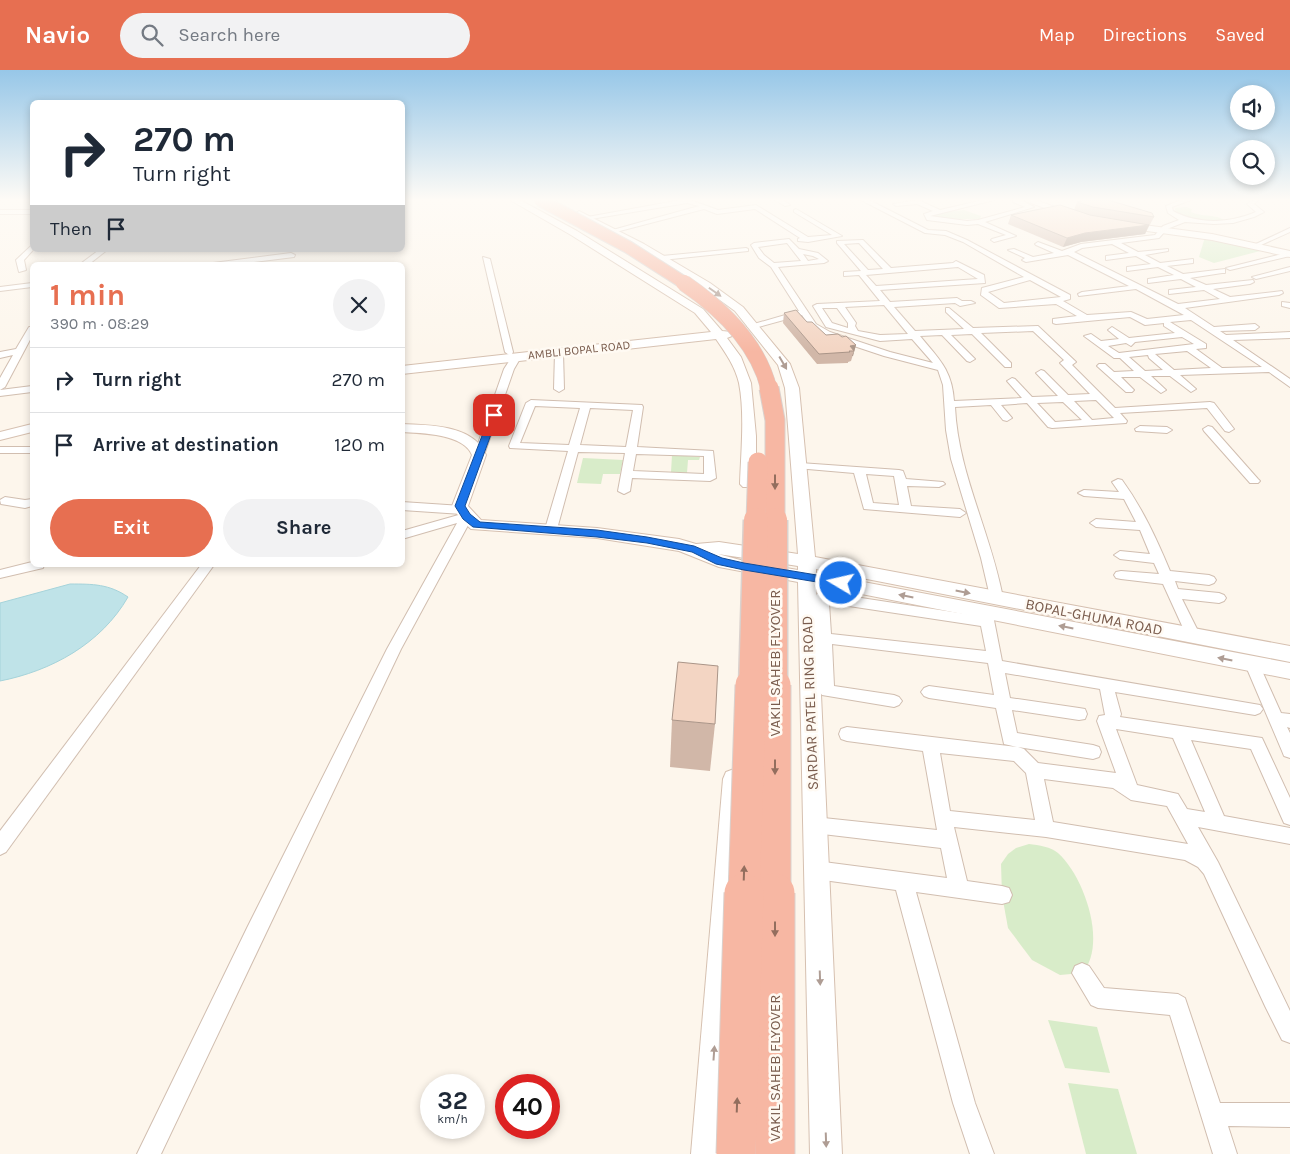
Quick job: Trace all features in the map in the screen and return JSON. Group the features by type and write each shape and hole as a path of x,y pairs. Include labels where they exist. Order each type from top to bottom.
{"highway":[{"name":"VAKIL SAHEB FLYOVER","path":"613,251 686,296 716,321 739,350 749,368 756,390 760,422 736,1154"},
{"name":"VAKIL SAHEB FLYOVER","path":"632,251 718,309 742,335 756,356 767,381 775,420 775,1154"}],"street":[{"path":"22,270 20,260 29,251"},
{"path":"602,251 699,311 735,356 745,383 748,400 749,454 744,559 744,658 726,867 707,1154"},
{"path":"609,255 628,251"},
{"name":"SARDAR PATEL RING ROAD","path":"649,251 706,285 740,309 754,329 779,357 790,378 800,466 807,569 807,626 826,1154"},
{"path":"662,258 740,251"},
{"path":"756,251 772,265 813,326 827,334 887,354 942,368"},
{"path":"799,251 806,263"},
{"path":"772,265 824,261 822,256 808,251"},
{"path":"845,251 946,375 952,439 993,577 990,610 995,662 1010,739 1093,752"},
{"path":"870,251 889,271"},
{"path":"980,251 1031,277 1067,297 1057,300 1002,306 984,294 985,290 1031,277"},
{"path":"1013,251 1030,260 1071,252 1135,287 1177,307 1279,374 1290,384"},
{"path":"1054,251 1060,253"},
{"path":"1130,251 1229,300"},
{"path":"1109,258 1162,251"},
{"path":"1277,251 1290,253"},
{"path":"87,262 100,252"},
{"path":"1151,281 1226,270 1290,253"},
{"path":"236,262 291,255"},
{"path":"486,259 513,355 480,455 460,506 464,513 477,525 550,529 630,538 694,549 720,561 744,559 807,569 990,610 1290,671"},
{"path":"1130,269 1190,261"},
{"path":"847,274 958,264 981,277 982,281 874,288"},
{"path":"1172,292 1204,288 1288,271"},
{"path":"940,284 960,304 971,303"},
{"path":"0,289 30,285"},
{"path":"919,285 935,302"},
{"path":"897,287 914,303"},
{"path":"1082,294 1135,287"},
{"path":"1177,307 1279,294"},
{"path":"958,300 817,306 829,325 880,338 944,332 1036,328 1071,362 1065,364 1122,422 1052,425 1012,381"},
{"path":"1057,300 1086,318"},
{"path":"839,305 852,323 851,326 855,333"},
{"path":"949,310 1008,365"},
{"path":"754,329 804,313"},
{"path":"1056,322 1131,314 1145,322 1192,318"},
{"path":"1088,336 1117,356 1173,352 1203,346 1167,324"},
{"path":"1099,344 1255,327"},
{"name":"AMBLI BOPAL ROAD","path":"405,370 513,355 754,329"},
{"path":"1112,330 1148,354 1191,389"},
{"path":"1144,330 1157,338 1192,372"},
{"path":"944,332 970,359"},
{"path":"0,387 30,333"},
{"name":"AMBLI BOPAL ROAD","path":"405,364 559,352 716,333"},
{"path":"1224,338 1290,335"},
{"path":"1191,350 1220,371"},
{"path":"0,355 21,351"},
{"path":"558,389 559,352"},
{"path":"1124,358 1161,390"},
{"path":"1102,366 1129,390"},
{"path":"1112,375 1270,369"},
{"path":"1041,373 1090,423"},
{"path":"1279,374 1290,374"},
{"path":"0,393 30,389"},
{"path":"950,404 1097,397"},
{"path":"624,491 629,451 638,408 531,403 514,446 573,449 629,451 709,453 710,478 627,474"},
{"path":"995,403 1007,418"},
{"path":"550,529 586,405"},
{"path":"1111,411 1210,405 1229,429"},
{"path":"6,432 30,424"},
{"path":"6,432 30,428"},
{"path":"405,428 430,430 456,436 473,445 480,455"},
{"path":"1140,429 1167,430"},
{"path":"1208,429 1254,481"},
{"path":"0,450 30,450"},
{"path":"800,466 899,473 906,509"},
{"path":"859,470 868,506 960,513"},
{"path":"901,482 939,484"},
{"path":"1118,482 1144,526 1194,637"},
{"path":"1084,493 1128,496"},
{"path":"5,501 25,504 30,503"},
{"path":"405,506 464,513"},
{"path":"405,534 464,513"},
{"path":"149,1154 390,658 464,513"},
{"path":"1096,523 1144,526"},
{"path":"1120,555 1160,559"},
{"path":"0,574 30,567"},
{"path":"0,846 207,567"},
{"name":"BOPAL-GHUMA ROAD","path":"807,569 898,579 990,610 1194,637 1290,654"},
{"path":"1121,575 1170,583 1220,598"},
{"path":"1170,583 1209,580"},
{"path":"894,701 827,691 822,597 990,610"},
{"path":"824,638 995,662 1106,684 1255,709"},
{"path":"1252,664 1283,719 1290,751"},
{"path":"1106,684 1113,714"},
{"path":"929,692 1079,714"},
{"path":"1132,792 1105,721 1256,743 1290,817"},
{"path":"1179,732 1218,822"},
{"path":"847,734 930,746 1018,754 1034,770 1046,829"},
{"path":"930,746 943,818 959,889"},
{"path":"1034,770 1117,781 1132,792 1172,799 1211,868 1272,999 1290,1032"},
{"path":"1181,816 1290,836"},
{"path":"943,818 1046,829 1187,852 1204,861 1211,868"},
{"path":"814,825 948,840"},
{"path":"816,870 1002,895"},
{"path":"903,882 964,1103 982,1154"},
{"path":"1082,973 1098,998 1178,1005 1225,1154"},
{"path":"1213,1114 1290,1115"}],"green space":[{"path":"1201,251 1262,251 1214,263 1199,257"},
{"path":"672,455 700,457 699,460 688,460 687,473 671,472"},
{"path":"583,458 623,460 620,474 603,474 601,484 577,483"},
{"path":"1029,844 1048,848 1058,853 1068,864 1084,894 1090,911 1093,946 1090,961 1082,973 1060,975 1032,960 1008,928 1002,895 1001,864 1008,854 1016,848"},
{"path":"1048,1020 1097,1027 1110,1073 1065,1068"},
{"path":"1068,1083 1118,1089 1137,1154 1086,1154"}],"water":[{"path":"70,584 107,587 128,597 104,629 73,653 38,670 0,681 0,603"}],"building":[{"path":"796,310 807,322 812,322 826,335 838,334 842,337 846,336 856,345 850,346 854,351 819,354 784,313"},
{"path":"678,662 718,666 715,724 672,720"}],"route":[{"path":"494,415 477,465 460,506 466,516 477,525 597,533 679,545 694,549 720,561 744,567 841,583"}]}
